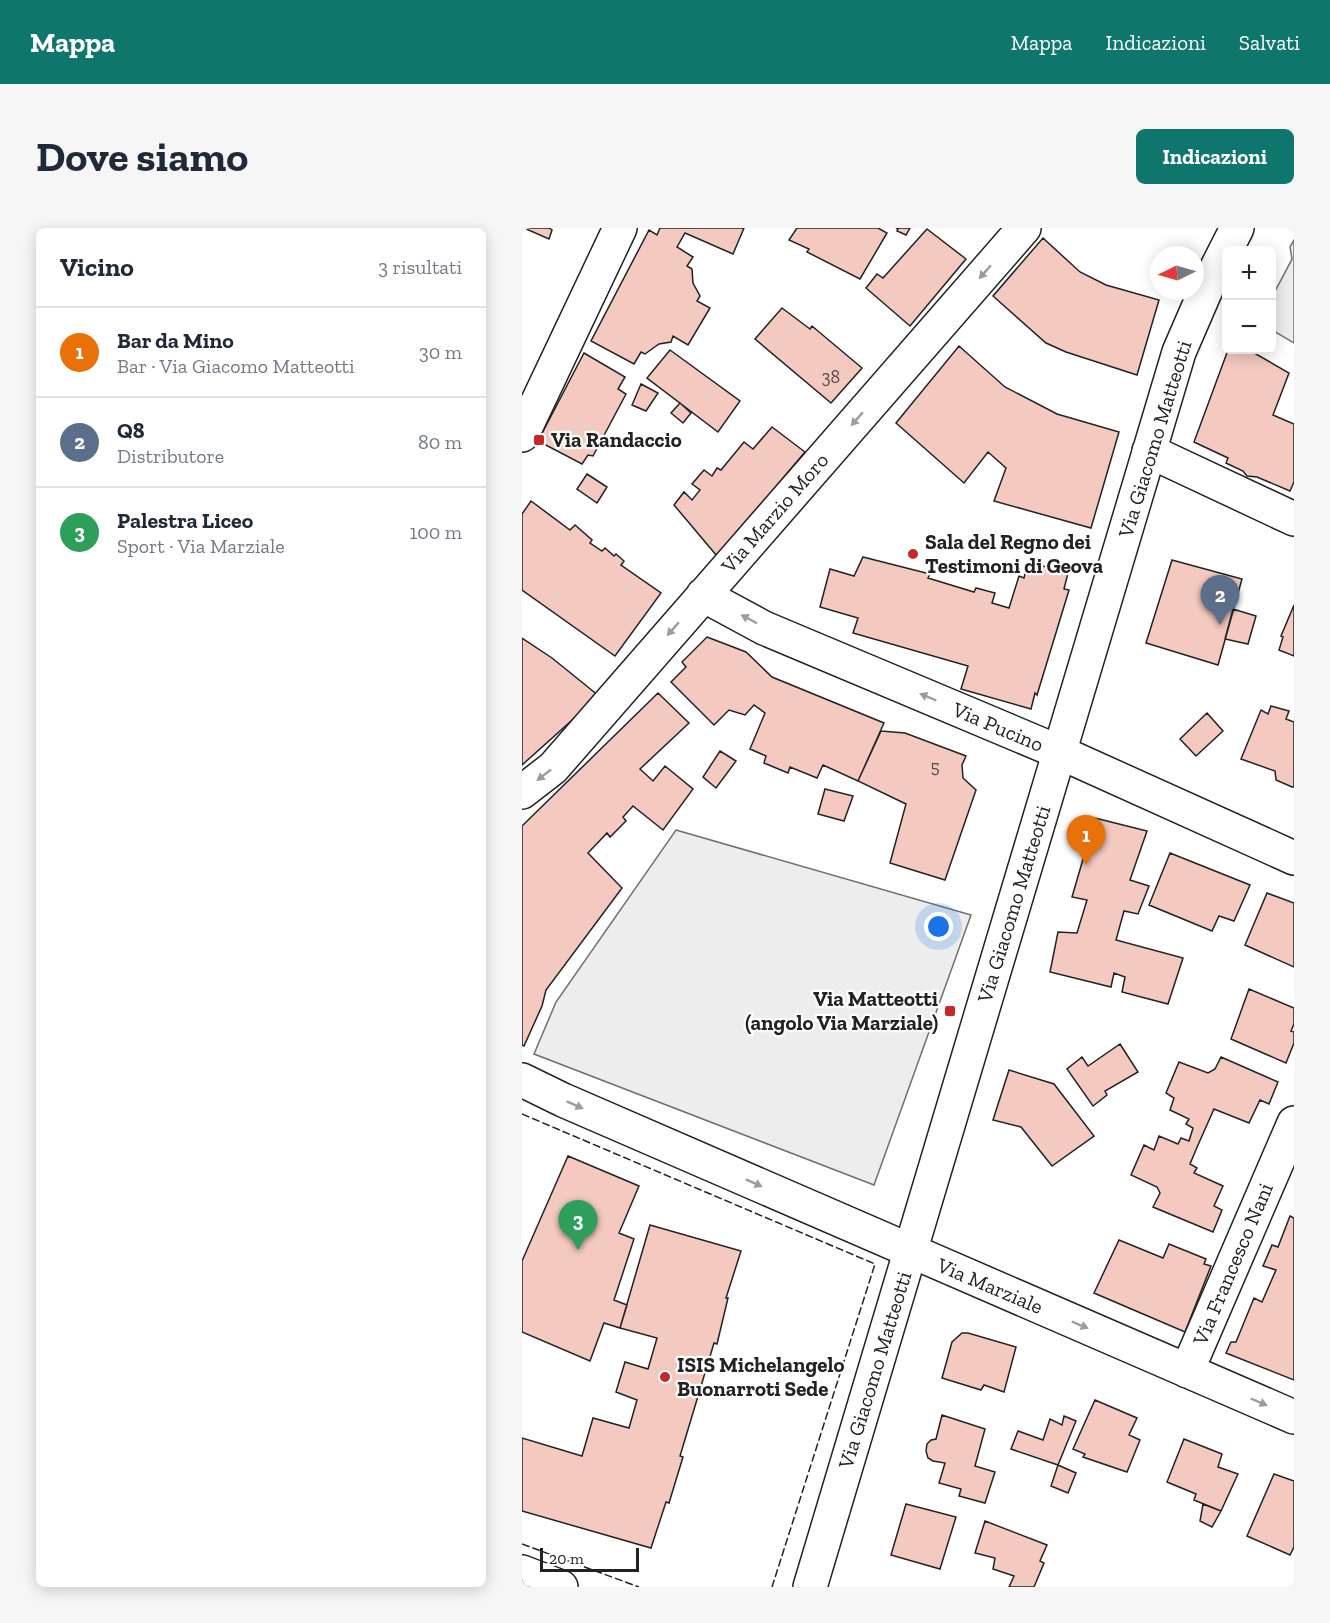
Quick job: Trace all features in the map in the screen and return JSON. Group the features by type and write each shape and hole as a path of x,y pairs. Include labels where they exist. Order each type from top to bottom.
{"street":[{"path":"522,435 620,228"},
{"name":"Via Marzio Moro","path":"522,792 553,768 1023,228"},
{"name":"Via Giacomo Matteotti","path":"810,1587 1179,352 1232,232"},
{"path":"1149,451 1294,519"},
{"name":"Via Pucino","path":"703,595 764,628 1059,752 1294,858"},
{"name":"Via Marziale","path":"522,1080 910,1252 1294,1417"},
{"name":"Via Francesco Nani","path":"1186,1371 1294,1123"},
{"path":"522,1572 561,1587"}],"shaded area":[{"path":"1294,240 1294,343 1276,332 1276,289 1292,259 1290,247"},
{"path":"676,830 971,915 874,1185 534,1054 556,1002"}],"building":[{"path":"524,228 549,228 552,230 549,239"},
{"path":"660,228 744,228 733,254 685,233 677,247 693,257 687,266 692,269 693,283 700,296 697,301 710,308 688,345 673,336 671,342 659,344 645,354 641,352 634,364 591,341 649,230 657,235"},
{"path":"797,228 878,228 887,233 860,279 807,252 809,249 789,240"},
{"path":"896,228 910,228 906,235 897,231"},
{"path":"927,229 966,259 910,326 866,288 877,274 883,278"},
{"path":"1043,238 1080,272 1106,285 1150,297 1150,300 1159,300 1137,375 1066,352 1046,343 993,296"},
{"path":"782,308 810,329 812,326 862,368 831,403 755,339"},
{"path":"959,346 1005,387 1057,414 1119,432 1091,528 994,501 1006,468 988,452 964,483 896,423"},
{"path":"670,350 740,401 718,432 647,378"},
{"path":"584,353 625,377 618,389 626,394 593,456 588,455 582,464 538,441"},
{"path":"1227,354 1256,354 1289,373 1273,415 1294,424 1294,482 1290,491 1257,477 1247,476 1243,471 1226,463 1228,458 1194,442"},
{"path":"641,384 658,393 646,411 632,405"},
{"path":"680,403 691,413 683,423 671,413"},
{"path":"772,427 805,452 717,556 674,505 684,492 692,500 700,490 692,484 704,470 712,476 717,468 721,470 744,442 753,449"},
{"path":"587,474 607,487 597,503 577,489"},
{"path":"531,501 570,530 575,525 592,540 590,543 602,551 605,548 614,556 616,554 624,561 621,565 661,593 615,656 522,590 522,514"},
{"path":"863,557 930,574 928,578 974,592 976,588 995,593 992,603 1009,608 1019,576 1024,578 1028,562 1068,573 1064,589 1069,590 1031,709 961,689 968,666 853,633 858,618 820,607 830,569 854,576"},
{"path":"1172,560 1242,579 1218,665 1146,643"},
{"path":"1294,605 1294,656 1279,650 1283,637 1281,636"},
{"path":"1233,609 1256,616 1248,644 1225,639"},
{"path":"707,637 746,652 772,677 884,723 858,781 823,765 817,778 790,767 788,773 764,763 766,756 750,749 765,713 754,705 745,715 729,710 714,725 671,682 686,667 682,662"},
{"path":"522,638 552,658 599,696 522,765"},
{"path":"658,693 689,723 640,769 653,781 665,766 693,789 663,830 633,806 623,817 626,821 610,837 607,833 588,853 622,888 546,990 542,1006 524,1046 522,1045 522,826"},
{"path":"1271,706 1289,711 1286,719 1294,722 1294,787 1276,780 1275,771 1241,759 1261,710 1268,714"},
{"path":"1207,713 1223,731 1196,756 1180,739"},
{"path":"881,731 905,733 966,756 962,765 963,778 976,790 945,880 890,863 906,804 858,781"},
{"path":"720,751 736,761 716,788 703,777"},
{"path":"825,789 853,796 844,821 818,814"},
{"path":"1095,818 1147,831 1130,880 1149,886 1138,914 1124,911 1116,940 1183,958 1168,1004 1122,992 1125,977 1114,973 1111,987 1050,972 1058,932 1077,933 1087,900 1072,897"},
{"path":"1170,853 1250,885 1234,921 1219,916 1212,931 1149,905"},
{"path":"1267,893 1294,903 1294,967 1245,945"},
{"path":"1249,989 1294,1008 1294,1024 1291,1031 1294,1032 1294,1043 1286,1063 1231,1039"},
{"path":"1120,1044 1138,1072 1105,1091 1107,1095 1093,1106 1067,1069 1082,1057 1088,1066"},
{"path":"1221,1057 1278,1082 1269,1104 1260,1100 1249,1123 1214,1109 1198,1145 1190,1164 1197,1168 1194,1173 1223,1186 1214,1206 1222,1210 1213,1232 1153,1207 1160,1193 1157,1187 1131,1175 1144,1145 1154,1150 1159,1136 1178,1144 1181,1138 1189,1141 1193,1128 1186,1124 1189,1119 1170,1110 1174,1098 1166,1093 1179,1062 1208,1073 1215,1069"},
{"path":"1009,1070 1054,1084 1094,1136 1052,1166 1021,1127 993,1120"},
{"path":"568,1156 639,1186 619,1233 634,1239 614,1300 627,1305 620,1328 604,1323 590,1361 522,1332 522,1261"},
{"path":"1290,1216 1294,1218 1294,1380 1226,1353 1231,1342 1236,1342 1254,1298 1262,1302 1276,1270 1263,1266 1272,1245 1278,1247"},
{"path":"650,1225 741,1251 726,1298 728,1298 717,1344 714,1343 680,1456 683,1457 669,1503 666,1502 651,1548 522,1511 522,1438 582,1456 593,1418 629,1428 637,1400 616,1392 625,1362 648,1369 657,1338 620,1328"},
{"path":"1119,1240 1163,1258 1169,1244 1206,1259 1204,1264 1211,1266 1185,1332 1094,1293"},
{"path":"962,1333 1016,1347 1004,1392 984,1385 981,1390 942,1378 952,1342"},
{"path":"1095,1400 1137,1418 1129,1435 1140,1440 1127,1472 1083,1457 1085,1454 1073,1449"},
{"path":"942,1415 985,1429 975,1466 995,1472 985,1503 959,1496 961,1489 939,1483 945,1463 928,1458 926,1451 927,1444 936,1439"},
{"path":"1064,1416 1076,1421 1058,1465 1011,1449 1018,1431 1043,1440 1050,1419 1062,1425"},
{"path":"1184,1439 1222,1454 1218,1467 1238,1474 1221,1511 1194,1500 1196,1494 1167,1482"},
{"path":"1058,1465 1076,1473 1068,1493 1051,1486"},
{"path":"1274,1474 1294,1481 1294,1547 1290,1555 1247,1536"},
{"path":"906,1504 956,1517 940,1569 891,1555"},
{"path":"1203,1504 1221,1511 1212,1527 1200,1521"},
{"path":"985,1521 1047,1545 1040,1561 1044,1563 1034,1587 1009,1587 1014,1576 993,1569 995,1558 975,1553"}],"fence":[{"path":"522,1114 875,1264 772,1587"},
{"path":"522,1544 639,1587"}],"place":[{"name":"Via Randaccio","path":"539,440"},
{"name":"Sala del Regno dei Testimoni di Geova","path":"913,554"},
{"name":"Q8","path":"1220,625"},
{"name":"Bar da Mino","path":"1086,865"},
{"name":"Via Matteotti (angolo Via Marziale)","path":"950,1011"},
{"name":"Palestra Liceo","path":"578,1250"},
{"name":"ISIS Michelangelo Buonarroti Sede","path":"665,1377"}]}
